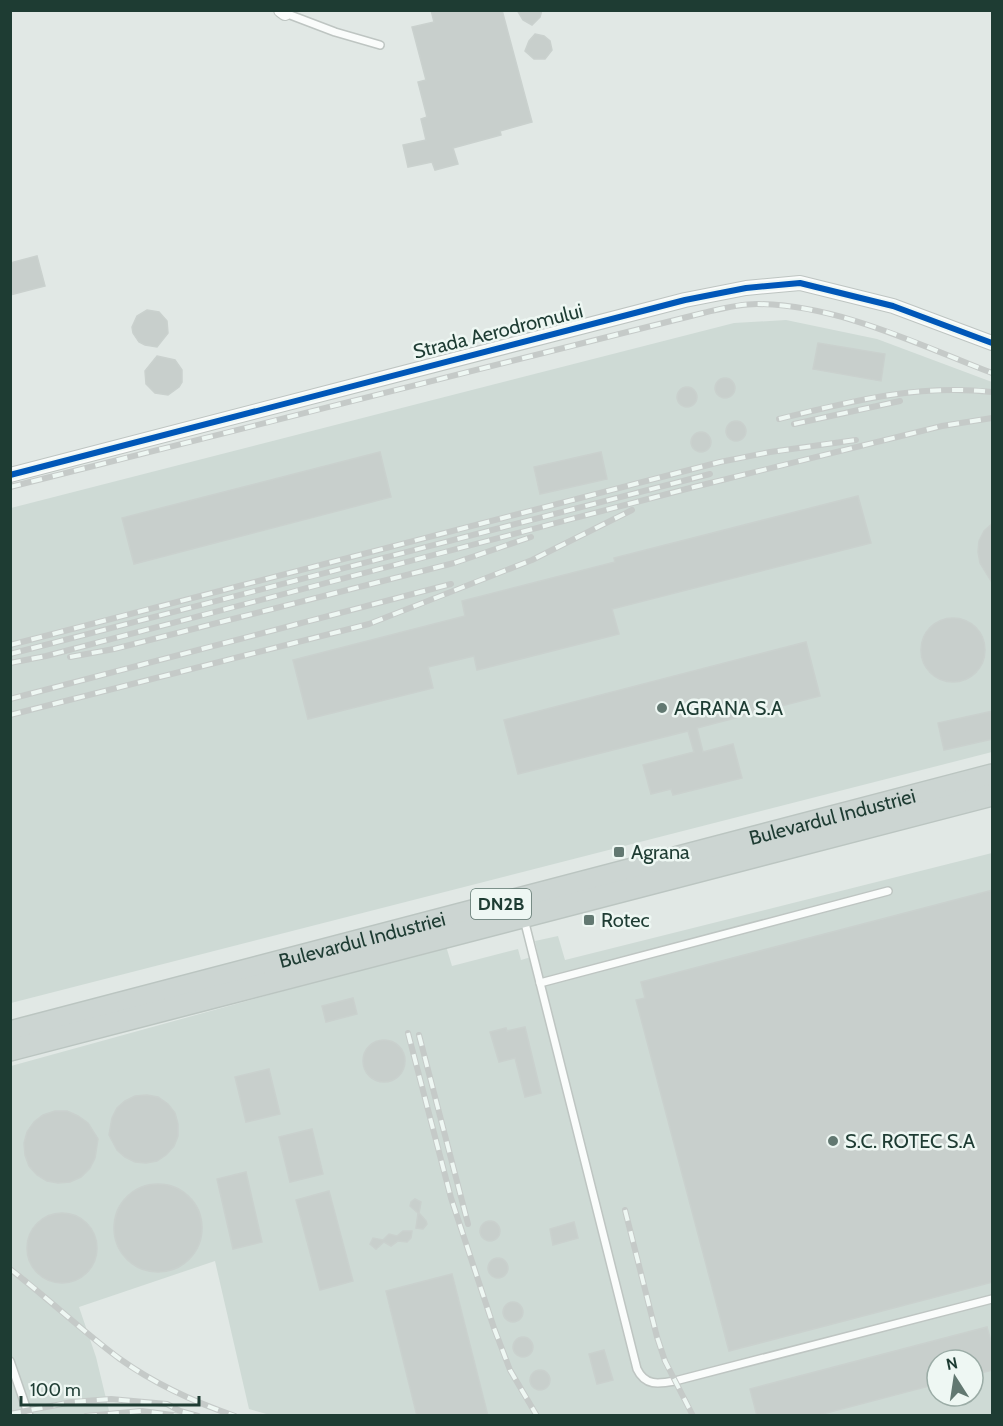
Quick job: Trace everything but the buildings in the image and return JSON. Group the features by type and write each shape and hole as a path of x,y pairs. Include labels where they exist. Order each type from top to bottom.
{"main road":[{"name":"Bulevardul Industriei","path":"10,1050 993,776"},
{"name":"Bulevardul Industriei","path":"10,1032 993,795"}],"street":[{"name":"Strada Aerodromului","path":"10,475 685,300 746,288 800,283 894,306 993,344"}],"lane":[{"path":"283,12 335,32 380,45"},
{"path":"540,983 888,891"},
{"path":"521,908 637,1369 645,1381 652,1383 675,1381 993,1299"},
{"path":"10,1361 29,1416"}],"shaded area":[{"path":"786,320 877,339 992,382 992,752 11,1003 11,508 734,323"},
{"path":"992,853 992,1415 270,1415 249,1409 215,1261 79,1307 96,1357 110,1415 11,1416 11,1066 446,946 452,966 518,949 521,960 538,955 535,941 558,936 565,960"}],"railway":[{"path":"10,487 703,313 743,305 788,306 848,319 992,373"},
{"path":"779,419 859,400 911,392 937,390 992,392"},
{"path":"794,424 900,401"},
{"path":"10,663 46,656 694,487 942,426 992,418"},
{"path":"10,645 720,462 770,452 856,440"},
{"path":"10,654 710,474"},
{"path":"10,715 369,624 532,560 632,510"},
{"path":"70,657 114,649 454,563 531,537"},
{"path":"10,699 451,584"},
{"path":"408,1033 451,1198 494,1328 510,1370 537,1416"},
{"path":"419,1035 468,1224"},
{"path":"625,1210 657,1337 665,1361 693,1416"},
{"path":"10,1269 133,1368 175,1392 235,1416"},
{"path":"10,1414 72,1402 111,1399 167,1404 180,1411 198,1416"},
{"path":"86,1416 142,1411 180,1416"}],"cycle path":[{"path":"10,475 685,300 746,288 800,283 893,306 992,343"}],"place":[{"name":"AGRANA S.A","path":"662,708"},
{"name":"Agrana","path":"619,852"},
{"name":"Rotec","path":"589,920"},
{"name":"S.C. ROTEC S.A","path":"833,1141"}]}
